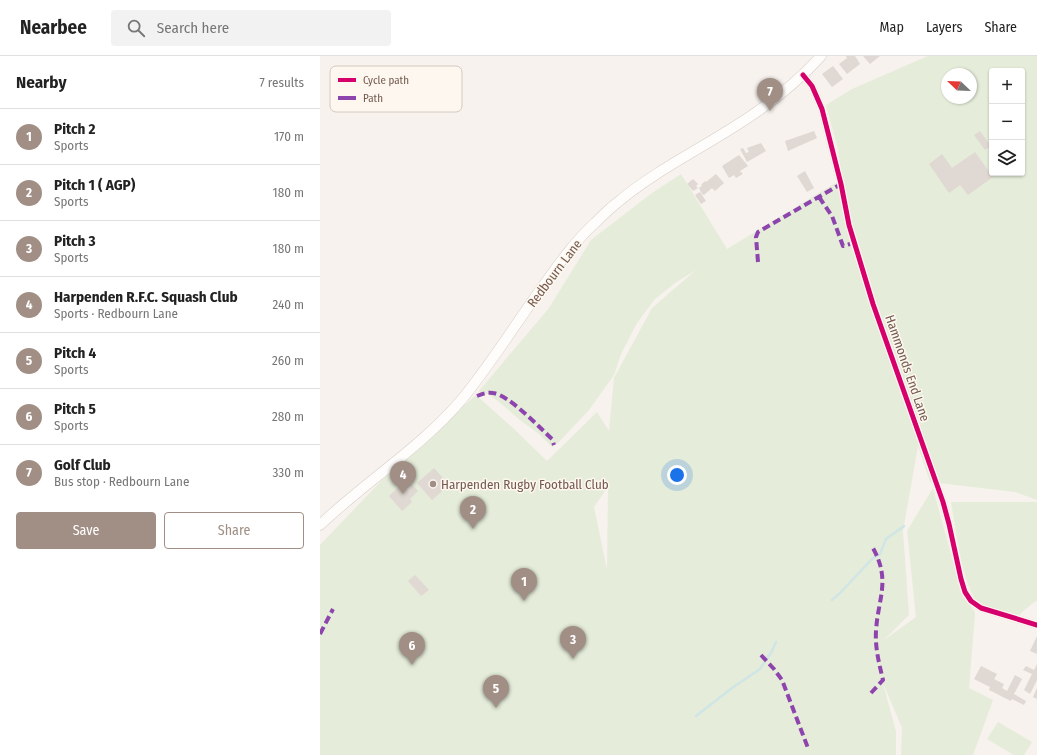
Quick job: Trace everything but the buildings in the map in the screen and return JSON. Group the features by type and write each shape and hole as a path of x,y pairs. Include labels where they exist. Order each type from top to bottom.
{"main road":[{"name":"Redbourn Lane","path":"320,525 361,488 431,431 450,412 475,382 559,263 592,224 618,201 644,183 758,111 803,75 821,56"}],"street":[{"name":"Hammonds End Lane","path":"803,75 812,86 822,109 841,184 849,225 873,304 943,502 961,579 966,592 971,601 981,608 1037,625"}],"green space":[{"path":"928,56 1037,56 1037,500 1015,492 930,482 918,446 903,531 909,615 884,640 916,617 907,531 933,488 960,588 975,613 969,688 993,700 973,755 901,755 902,728 883,683 896,732 896,755 320,755 320,545 385,477 476,395 547,461 597,412 609,431 614,378 652,308 696,270 675,283 655,299 637,323 621,354 614,375 589,410 558,443 552,447 539,434 498,401 488,394 481,395 479,391 549,308 591,240 652,193 681,174 727,249 842,179 838,149 826,105 852,89","holes":["608,487 607,570 594,507"]},
{"path":"951,502 1037,502 1037,601 1019,615 997,611 982,605 973,595 968,584 960,555"},
{"path":"998,722 1032,742 1024,755 1014,755 987,739"}],"waterway":[{"path":"832,600 872,559 880,554 886,539 904,526"},
{"path":"696,716 732,688 760,669 776,642"}],"marked path":[{"path":"758,262 756,237 758,232 841,184"},
{"path":"819,197 832,216 843,246 850,244"},
{"path":"477,396 493,393 507,399 524,412 552,439 554,445"},
{"path":"871,693 883,680 876,643 877,619 882,590 882,580 881,570 873,548"},
{"path":"320,634 333,609"},
{"path":"761,655 782,680 808,748"}],"cycle path":[{"path":"803,75 812,86 822,109 841,184 849,225 873,304 943,502 965,592 971,601 981,608 1037,625"}],"place":[{"name":"Golf Club","path":"770,111"},
{"name":"Harpenden Rugby Football Club","path":"433,484"},
{"name":"Harpenden R.F.C. Squash Club","path":"403,494"},
{"name":"Pitch 1 ( AGP)","path":"473,529"},
{"name":"Pitch 2","path":"524,601"},
{"name":"Pitch 3","path":"573,659"},
{"name":"Pitch 5","path":"412,665"},
{"name":"Pitch 4","path":"496,708"}]}
